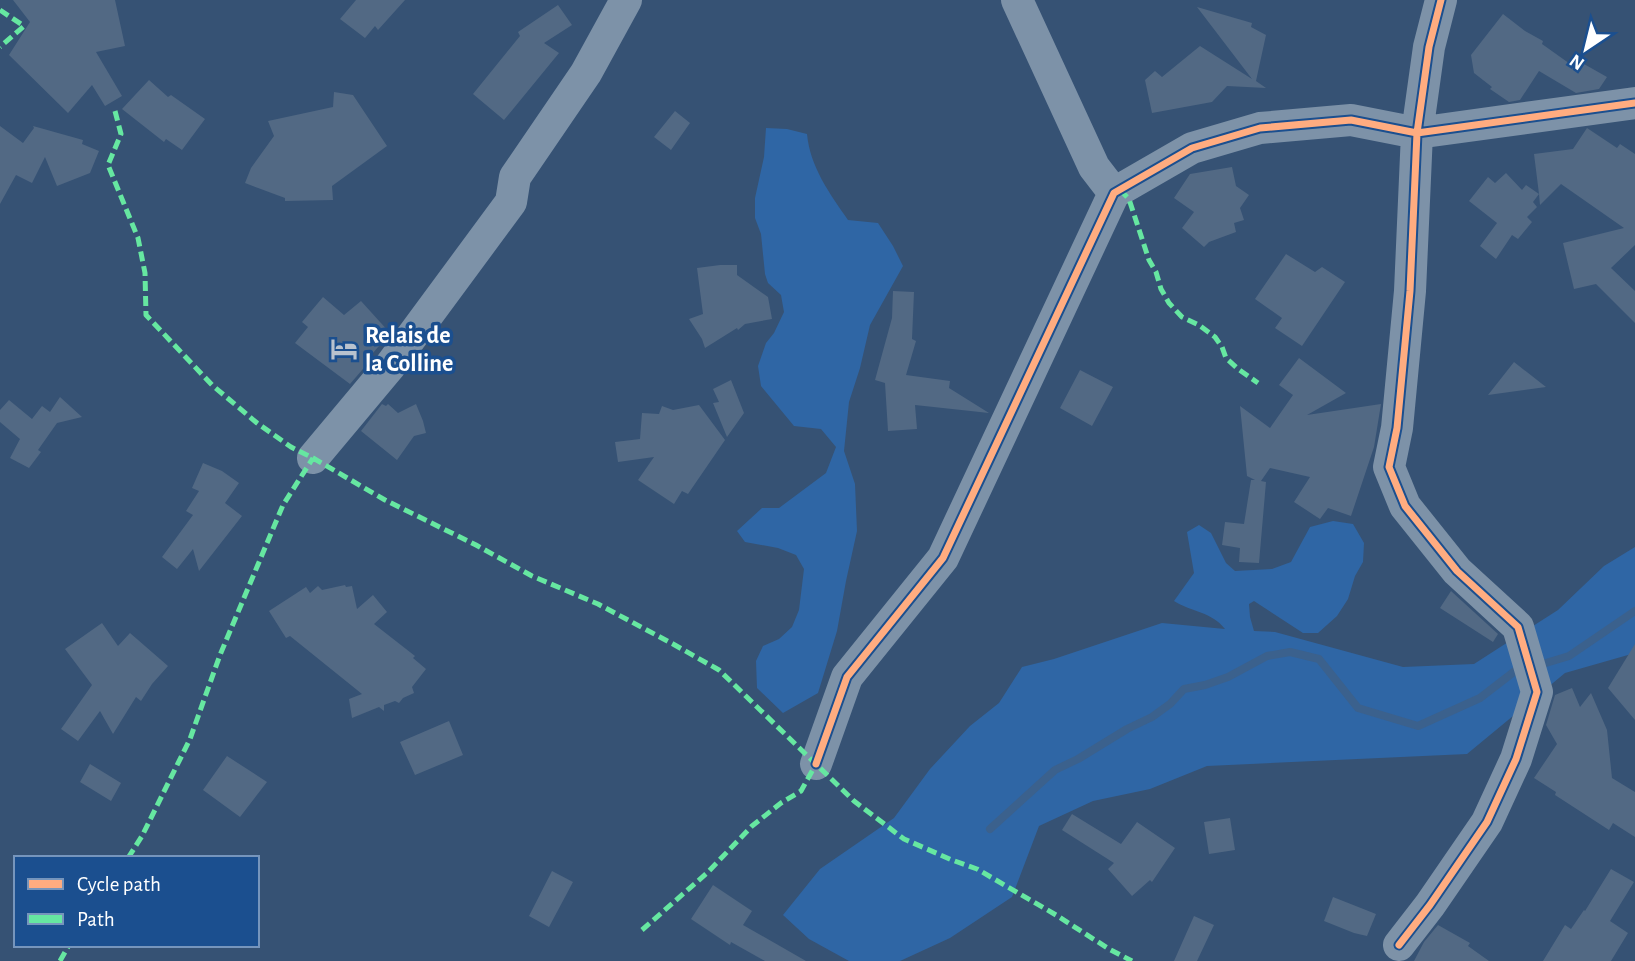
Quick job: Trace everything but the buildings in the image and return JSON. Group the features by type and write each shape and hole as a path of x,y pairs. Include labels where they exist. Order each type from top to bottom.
{"street":[{"path":"313,457 390,366 511,202 515,177 586,73 626,0"},
{"path":"1017,0 1094,167 1114,193"},
{"path":"1399,945 1487,822 1516,759 1537,692 1518,627 1457,571 1405,506 1389,467 1398,428 1410,291 1417,133 1429,47 1441,0"},
{"path":"816,764 847,677 943,558 1114,193 1192,148 1259,128 1351,120 1417,133 1635,103"}],"shaded area":[{"path":"766,128 807,134 817,169 848,220 878,223 903,266 870,325 849,402 844,451 855,484 857,531 837,631 818,693 783,713 757,688 756,661 763,646 779,639 792,627 799,610 804,569 796,555 778,548 745,542 737,531 762,508 779,508 826,473 836,447 821,429 794,426 761,386 758,366 766,343 784,312 781,295 768,283 765,274 761,234 755,218 755,198 764,157"},
{"path":"1333,521 1353,524 1364,543 1363,562 1355,576 1348,599 1337,616 1318,633 1303,633 1254,601 1249,604 1254,631 1275,632 1403,667 1474,664 1558,610 1604,566 1635,547 1635,653 1565,673 1467,754 1207,766 1150,789 1093,801 1039,826 1012,897 950,938 900,961 849,961 809,939 783,915 820,869 894,818 930,769 970,726 999,703 1022,667 1162,623 1225,629 1208,616 1174,601 1194,573 1187,532 1199,525 1211,533 1226,563 1235,571 1272,569 1291,562 1310,527"}],"waterway":[{"path":"1536,666 1569,656 1635,611"},
{"path":"990,829 1055,770 1152,717 1184,689 1228,677 1267,656 1290,652 1319,659 1358,708 1418,726 1480,698 1515,671 1524,669"}],"marked path":[{"path":"0,10 24,26 0,47"},
{"path":"115,111 121,134 108,165 138,238 145,273 146,315 212,385 257,423 291,447 385,500 532,576 598,604 719,670 854,801 904,839 977,869 1132,961"},
{"path":"1120,190 1129,199 1149,260 1169,303 1182,317 1215,337 1226,358 1258,383"},
{"path":"129,856 190,739 220,655 283,505 313,458"},
{"path":"642,930 707,873 752,826 801,791 816,764"},
{"path":"60,961 68,947"}],"cycle path":[{"path":"1399,945 1487,822 1516,759 1537,692 1518,627 1457,571 1405,506 1389,467 1397,428 1410,291 1417,133 1429,47 1441,0"},
{"path":"816,764 847,677 943,558 1114,193 1192,148 1260,128 1351,120 1417,133 1635,103"}],"place":[{"name":"Relais de la Colline","path":"344,349"}]}
